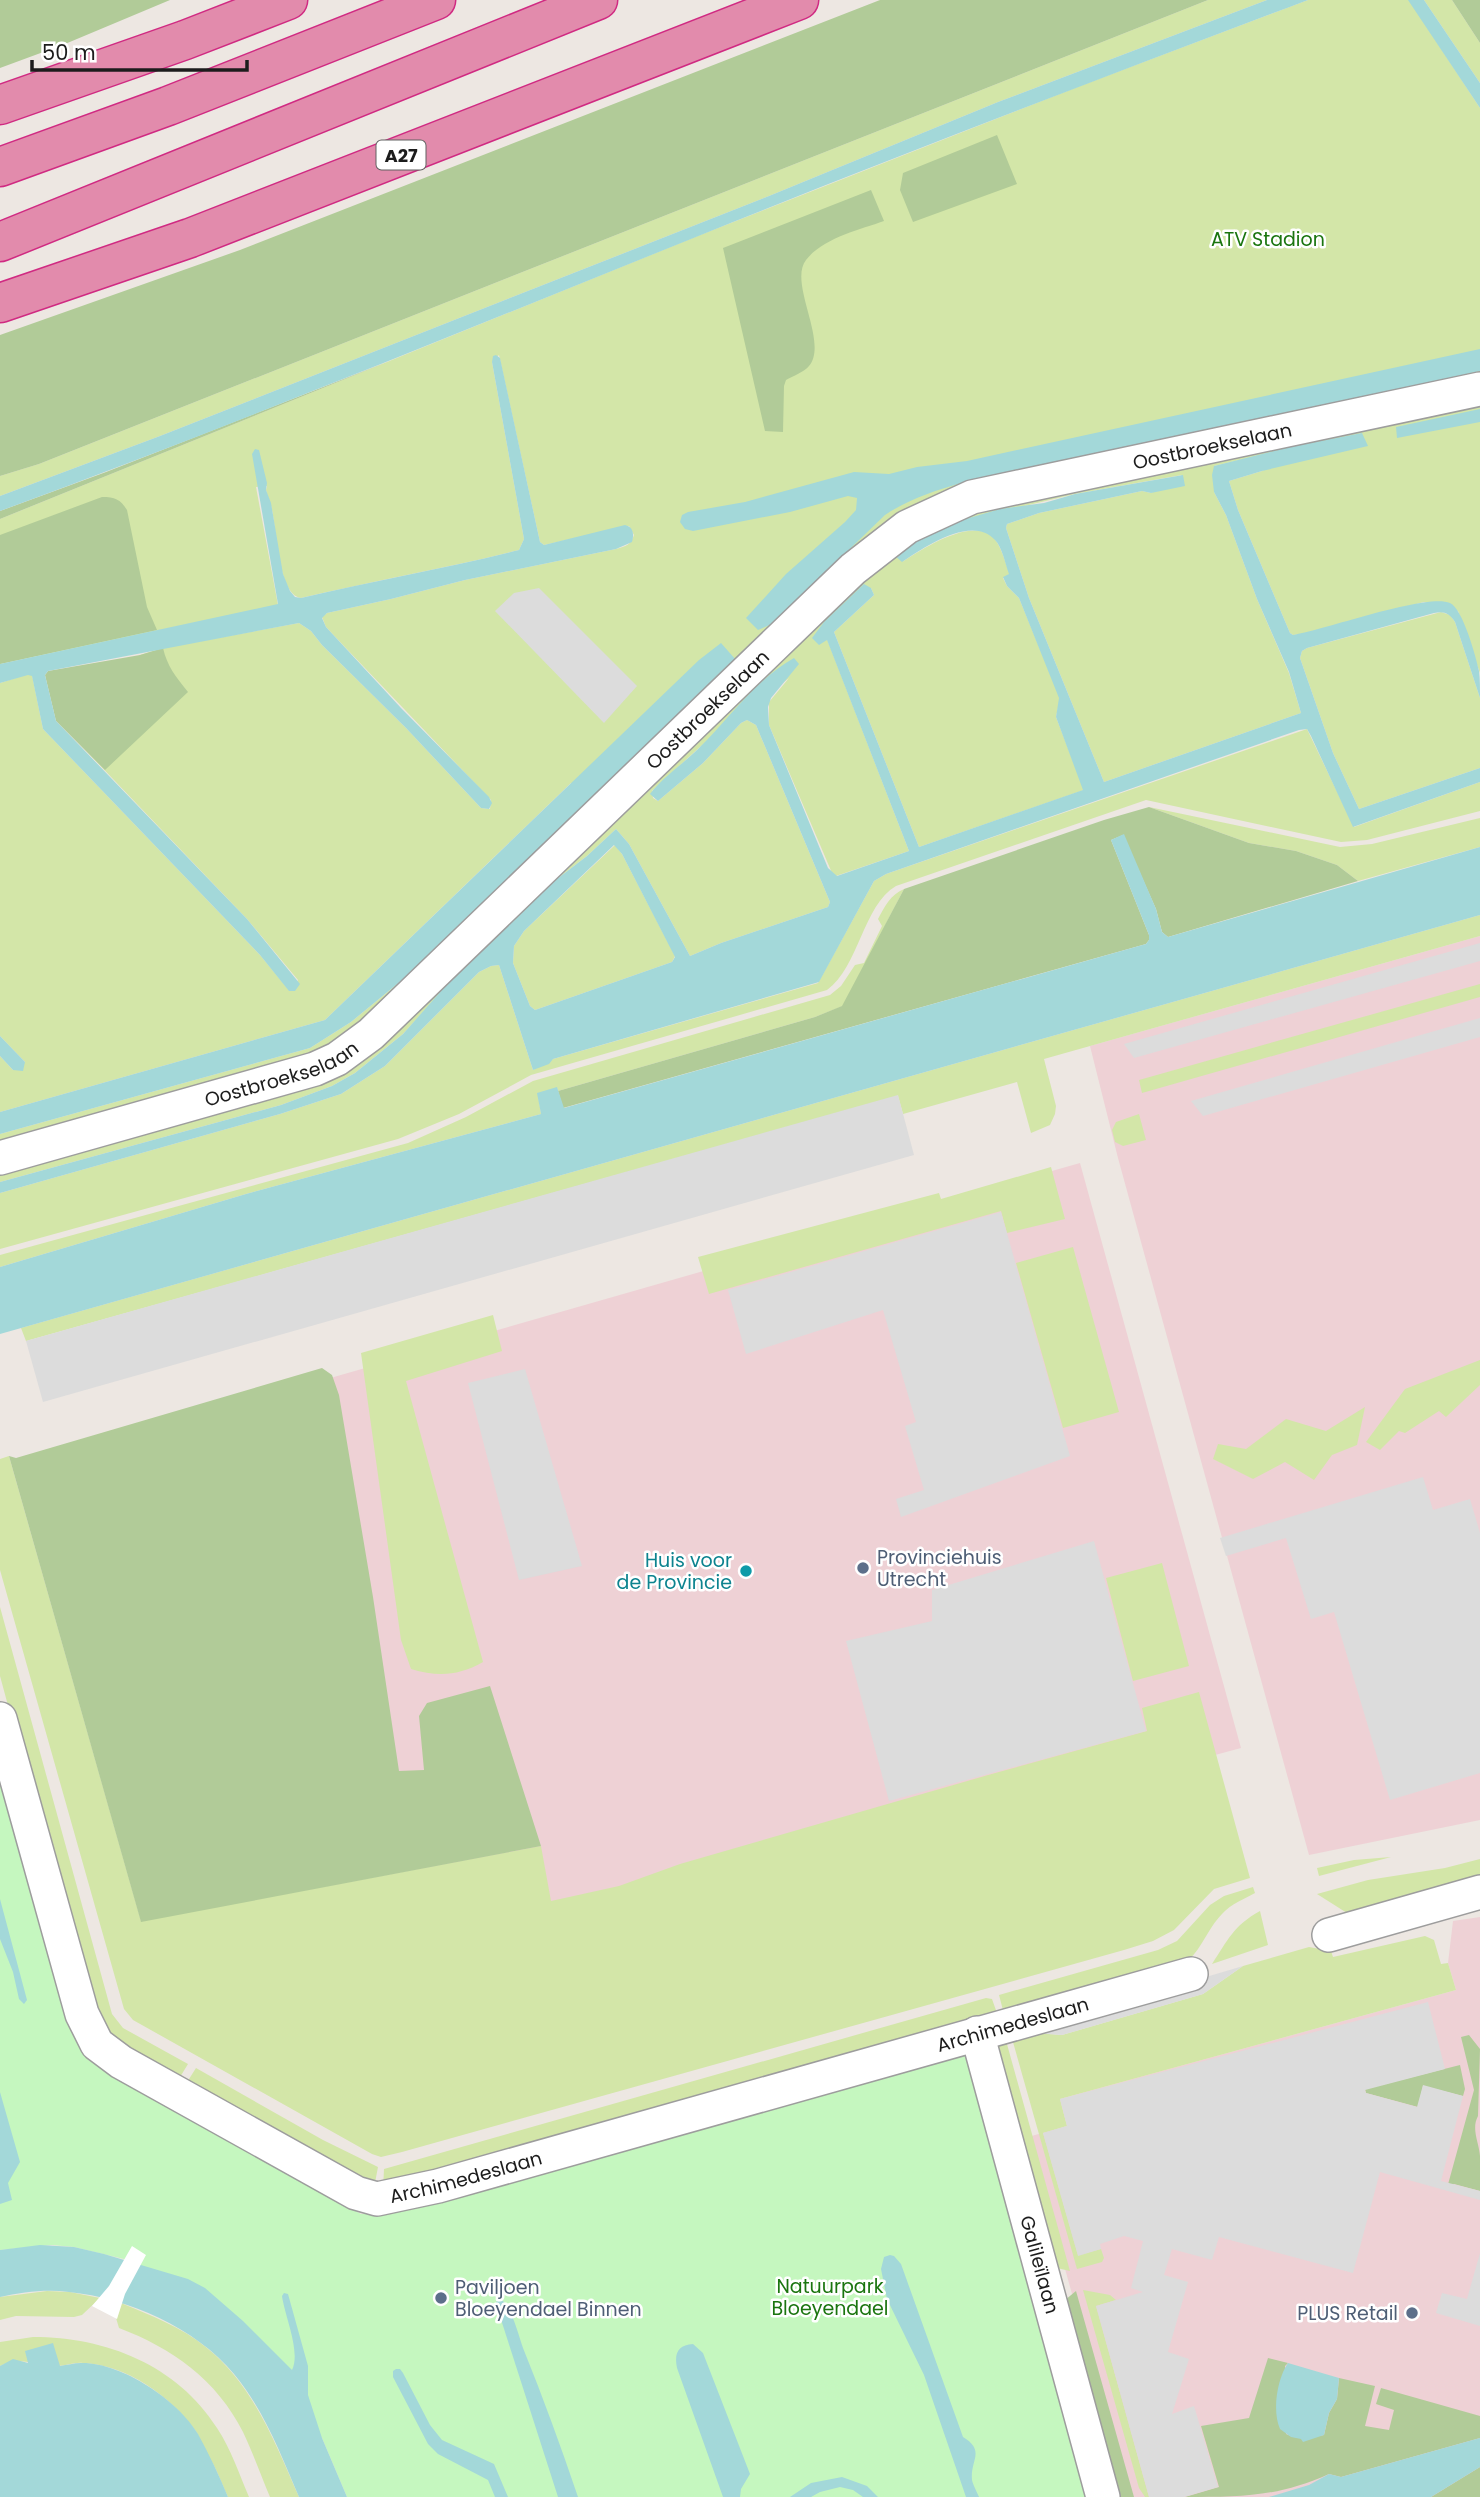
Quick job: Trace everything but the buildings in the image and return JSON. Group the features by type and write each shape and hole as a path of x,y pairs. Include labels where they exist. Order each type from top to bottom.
{"highway":[{"path":"185,40 250,0"},
{"path":"0,105 185,40 288,0"},
{"path":"0,167 181,101 436,0"},
{"path":"0,242 598,0"},
{"name":"A27","path":"0,303 190,238 799,0"}],"street":[{"name":"Oostbroekselaan","path":"0,1158 315,1069 337,1059 371,1034 853,569 907,527 972,497 1480,389"},
{"name":"Archimedeslaan","path":"0,1718 82,2014 97,2044 121,2062 356,2193 377,2199 438,2186 1191,1974"},
{"path":"1329,1935 1480,1892"},
{"name":"Galileïlaan","path":"976,2033 1103,2497"}],"shaded area":[{"path":"539,588 637,686 604,723 495,611 514,593"},
{"path":"1480,936 1480,1820 1309,1855 1118,1158 1090,1046"},
{"path":"1480,943 1480,961 1134,1058 1124,1044"},
{"path":"1480,1018 1480,1037 1203,1116 1191,1101"},
{"path":"898,1095 914,1155 43,1402 26,1341"},
{"path":"1080,1163 1241,1748 438,1965 306,1385"},
{"path":"1001,1212 1070,1456 901,1517 896,1499 924,1490 905,1426 916,1422 883,1310 746,1354 728,1290"},
{"path":"525,1369 582,1566 519,1580 468,1383"},
{"path":"1423,1477 1433,1510 1470,1499 1480,1533 1480,1773 1390,1800 1334,1612 1311,1619 1286,1538 1226,1556 1220,1538"},
{"path":"1094,1541 1146,1731 889,1801 846,1641 932,1621 932,1590"},
{"path":"1480,1917 1480,2497 1129,2497 1028,2137 1067,2126 1060,2099 1456,1990 1448,1963 1453,1921"},
{"path":"1243,1966 1203,1994 1062,2035 1021,2032"},
{"path":"1428,2002 1445,2069 1365,2090 1366,2093 1417,2107 1423,2085 1463,2096 1441,2181 1480,2191 1480,2200 1380,2172 1353,2273 1219,2237 1212,2260 1172,2249 1164,2275 1188,2282 1168,2352 1189,2359 1172,2414 1194,2406 1218,2487 1184,2497 1149,2497 1096,2306 1143,2292 1131,2288 1143,2241 1124,2236 1100,2244 1101,2249 1078,2256 1043,2133 1067,2126 1060,2099"},
{"path":"1480,2253 1480,2326 1436,2313 1442,2293 1467,2299"}],"green space":[{"path":"0,0 170,0 0,68"},
{"path":"880,0 1208,0 39,464 0,476 0,335 240,250"},
{"path":"1208,0 1267,0 998,102 769,196 160,436 0,496 0,476 39,464"},
{"name":"ATV Stadion","path":"1308,0 1409,0 1480,108 1480,673 1458,611 1424,602 1302,634 1290,633 1238,510 1229,481 1262,471 1313,443 1214,466 1214,492 1226,515 1257,599 1289,673 1301,713 1104,782 1029,598 1007,524 1039,513 1142,491 1151,493 1182,475 1075,494 945,525 902,562 951,535 965,531 990,534 998,544 1010,574 1003,578 1019,598 1060,698 1056,717 1084,790 919,847 834,632 874,595 871,588 827,639 909,851 836,876 832,873 769,725 769,702 789,678 700,747 652,791 653,798 658,801 703,763 741,723 747,720 756,725 830,902 828,907 690,956 629,844 616,829 557,879 443,990 403,1034 355,1073 332,1086 281,1105 0,1182 0,1168 334,1049 0,1147 0,1134 310,1048 351,1022 402,980 586,802 571,783 325,1020 0,1112 0,1056 13,1070 25,1062 0,1036 0,683 32,675 43,729 292,991 298,980 247,919 68,732 140,655 163,648 299,623 311,631 481,808 490,809 491,800 326,627 322,617 327,613 465,580 616,549 628,545 634,535 629,526 544,545 540,542 499,355 492,362 524,539 519,550 301,598 293,594 283,572 267,486 256,487 278,605 0,664 0,519 700,235"},
{"path":"1424,0 1452,0 1480,43 1480,83"},
{"path":"1452,0 1480,0 1480,43"},
{"path":"997,135 1017,184 913,222 900,190 903,173"},
{"path":"871,190 884,221 832,240 806,260 802,270 802,283 812,328 814,355 807,368 786,380 783,432 765,431 723,248"},
{"path":"387,362 0,519 0,511"},
{"path":"102,497 117,499 127,510 147,607 157,630 0,664 0,535"},
{"path":"1441,612 1450,615 1455,622 1480,698 1480,768 1359,809 1333,753 1300,658 1302,651"},
{"path":"163,648 170,666 188,692 105,770 56,721 45,675 48,671 140,655"},
{"path":"1307,729 1354,827 1480,782 1480,811 1367,840 1341,842 1146,800 896,886 876,907 847,967 827,990 531,1075 459,1114 398,1139 0,1249 0,1193 280,1114 341,1094 385,1066 479,972 491,966 499,965 533,1070 553,1059 818,983 874,881 886,874"},
{"path":"1149,807 1340,847 1372,844 1480,818 1480,847 1358,881 1337,865 1296,851 1249,843"},
{"path":"1149,807 1249,843 1296,851 1337,865 1358,881 1168,937 1162,932 1156,909 1123,835 1111,840 1149,935 1146,944 563,1108 558,1091 815,1017 842,1006 904,889"},
{"path":"615,845 675,956 672,962 535,1010 530,1006 513,963 514,946 524,931"},
{"path":"904,889 843,1006 815,1017 558,1091 557,1088 538,1094 541,1114 246,1194 0,1267 0,1255 408,1143 466,1117 533,1081 830,995 841,986 855,965 864,963 882,926 878,919 891,898"},
{"path":"1480,915 1480,936 1044,1059 1056,1106 1055,1114 1050,1125 1031,1133 1017,1082 903,1114 898,1096 26,1341 21,1328"},
{"path":"1480,984 1480,997 1142,1093 1139,1080"},
{"path":"1139,1114 1146,1140 1123,1146 1115,1142 1112,1130 1116,1122"},
{"path":"1051,1167 1065,1219 1007,1233 1001,1211 709,1294 698,1257 939,1193 941,1199"},
{"path":"1073,1247 1119,1412 1063,1428 1016,1263"},
{"path":"493,1315 502,1351 406,1381 483,1662 456,1672 421,1672 411,1669 401,1640 361,1353"},
{"path":"1480,1360 1480,1385 1446,1417 1439,1411 1405,1433 1399,1431 1380,1450 1366,1442 1405,1389"},
{"path":"322,1368 332,1375 339,1395 399,1771 424,1770 419,1716 427,1703 490,1686 541,1846 141,1922 9,1456 16,1458"},
{"path":"1365,1407 1357,1445 1332,1455 1314,1480 1285,1462 1253,1479 1213,1459 1218,1444 1246,1449 1286,1419 1326,1431"},
{"path":"9,1456 141,1921 541,1846 551,1901 619,1886 680,1864 1147,1731 1142,1708 1199,1692 1250,1878 1214,1889 1174,1930 1153,1941 402,2152 381,2157 372,2154 133,2020 124,2009 0,1570 0,1459"},
{"path":"1162,1563 1189,1666 1133,1681 1106,1578"},
{"path":"0,1607 112,2014 123,2028 188,2064 177,2082 102,2031 50,1860 0,1676"},
{"name":"Natuurpark Bloeyendael","path":"0,1757 90,2054 219,2136 361,2214 380,2213 970,2050 1091,2497 347,2497 322,2438 124,2259 74,2247 52,2245 0,2250"},
{"path":"1391,1857 1319,1876 1317,1868 1354,1860"},
{"path":"1480,1859 1480,1875 1347,1913 1317,1894 1368,1880 1445,1868"},
{"path":"1253,1887 1255,1893 1222,1914 1196,1952 1185,1963 1004,2014 999,1995 1158,1950 1177,1941 1210,1905 1224,1896"},
{"path":"1260,1911 1268,1945 1212,1964 1237,1928"},
{"path":"1425,1936 1434,1940 1441,1964 1448,1963 1456,1990 1060,2099 1067,2126 1043,2133 1078,2255 1101,2249 1104,2258 1102,2262 1077,2269 1011,2035 1021,2032 1062,2035 1203,1994 1243,1966 1309,1947 1331,1951 1333,1957"},
{"path":"986,1998 992,1999 998,2016 383,2189 384,2169"},
{"path":"1469,2035 1480,2049 1478,2116 1475,2126 1480,2156 1480,2191 1454,2184 1447,2188 1474,2090 1461,2037"},
{"path":"1005,2037 1070,2271 1057,2268 986,2043"},
{"path":"1460,2065 1465,2089 1463,2096 1423,2086 1418,2107 1366,2093 1365,2089"},
{"path":"196,2068 323,2140 378,2167 374,2188 184,2087"},
{"path":"1083,2290 1110,2295 1116,2300 1096,2306 1149,2497 1145,2497 1139,2488"},
{"path":"47,2291 100,2298 82,2315 74,2317 16,2316 0,2320 0,2297"},
{"path":"1076,2291 1134,2497 1121,2497 1065,2300"},
{"path":"121,2303 187,2334 223,2363 262,2416 299,2497 270,2497 243,2432 220,2397 175,2356 119,2328 116,2318"},
{"path":"33,2337 87,2342 113,2349 137,2359 182,2387 201,2406 222,2436 249,2497 228,2497 216,2469 185,2417 160,2394 131,2376 99,2365 83,2363 57,2366 21,2361 0,2366 0,2342"},
{"path":"1268,2358 1288,2363 1285,2366 1286,2434 1291,2436 1305,2438 1324,2435 1329,2413 1337,2399 1339,2378 1375,2386 1365,2426 1389,2430 1394,2410 1376,2404 1381,2388 1480,2416 1480,2438 1341,2477 1329,2474 1276,2491 1242,2496 1185,2497 1219,2487 1201,2426 1249,2418"},
{"path":"1480,2467 1480,2497 1431,2497"}],"water":[{"path":"1267,0 1308,0 925,146 262,411 0,511 0,496 160,436 769,196 998,102"},
{"path":"1408,0 1424,0 1480,83 1480,108"},
{"path":"1480,349 1480,371 1258,422 961,483 922,496 885,515 772,624 758,630 746,618 786,574 845,522 856,510 857,498 848,496 790,512 693,531 685,529 680,522 682,515 688,512 745,502 854,472 889,474 917,467 967,461"},
{"path":"493,356 500,358 540,542 544,545 625,525 633,532 632,542 616,549 465,580 327,613 322,618 326,627 401,708 489,797 492,803 489,809 481,808 311,631 299,623 48,671 45,675 56,721 247,919 300,984 295,991 289,991 260,955 43,729 32,676 0,683 0,664 278,604 252,454 255,449 259,450 267,483 266,490 271,503 283,574 295,597 301,598 519,550 524,539 492,362"},
{"path":"1480,409 1480,422 1397,438 1396,427"},
{"path":"1362,433 1368,446 1229,481 1238,510 1290,633 1293,635 1308,632 1398,607 1438,601 1450,603 1464,623 1479,671 1480,698 1455,622 1443,613 1434,613 1302,651 1300,658 1333,753 1359,809 1480,768 1480,782 1353,827 1311,736 1307,729 1299,730 886,874 874,881 819,982 553,1059 549,1064 533,1070 499,965 491,966 479,972 385,1066 341,1094 280,1114 0,1193 0,1182 281,1105 332,1086 355,1073 403,1034 442,990 557,879 616,829 629,844 690,956 828,907 830,902 756,725 747,720 741,723 703,763 658,801 650,794 698,749 755,688 794,658 799,664 771,698 768,707 769,725 828,868 837,876 909,851 827,640 819,645 812,638 824,622 864,584 871,588 874,595 834,632 919,847 1083,790 1056,717 1059,698 1019,598 1007,586 1003,577 1009,574 995,540 974,530 961,532 935,542 902,562 895,556 908,545 945,525 1000,509 1044,503 1075,494 1183,475 1185,486 1151,493 1142,491 1039,513 1007,524 1029,598 1104,782 1301,713 1289,672 1257,599 1226,515 1214,492 1212,475 1214,466","holes":["614,845 622,854 675,957 672,962 535,1010 530,1006 513,963 514,946 524,931"]},
{"path":"721,643 736,660 402,980 351,1022 310,1048 0,1134 0,1112 325,1020 699,660"},
{"path":"1124,834 1156,909 1162,932 1168,937 1480,847 1480,915 0,1334 0,1267 246,1194 541,1114 537,1093 557,1087 564,1108 1146,944 1149,935 1111,840"},
{"path":"0,1036 25,1062 23,1071 13,1070 0,1056"},
{"path":"0,1899 27,2000 24,2004 19,1999 13,1972 0,1939"},
{"path":"0,2092 20,2162 8,2183 12,2200 0,2204"},
{"path":"40,2245 74,2247 188,2279 205,2288 243,2321 292,2370 294,2344 282,2296 284,2293 288,2294 308,2366 308,2395 322,2438 347,2497 299,2497 271,2433 245,2388 218,2358 181,2329 137,2308 91,2295 43,2291 0,2297 0,2250"},
{"path":"890,2255 901,2264 963,2437 974,2447 972,2480 979,2497 966,2497 924,2375 887,2299 881,2269 884,2257"},
{"path":"501,2299 514,2322 578,2497 558,2497 496,2304"},
{"path":"53,2343 60,2366 81,2363 113,2369 147,2385 177,2408 198,2434 228,2497 0,2497 0,2366 13,2359 28,2363 25,2351"},
{"path":"693,2344 703,2353 750,2474 741,2489 740,2497 723,2497 677,2368 678,2351"},
{"path":"1288,2363 1339,2378 1337,2399 1329,2413 1324,2435 1303,2442 1280,2429 1276,2413 1277,2395"},
{"path":"396,2369 403,2373 430,2425 442,2440 494,2464 508,2497 495,2497 488,2480 438,2454 428,2444 393,2377 393,2371"},
{"path":"1480,2438 1480,2467 1431,2497 1269,2497 1309,2485 1329,2474 1341,2477"},
{"path":"842,2477 867,2486 878,2497 863,2497 853,2490 840,2487 811,2497 790,2497 811,2483"}],"pier":[{"path":"132,2246 146,2255 125,2294 117,2319 92,2306 109,2286"}],"place":[{"name":"Provinciehuis Utrecht","path":"863,1568"},
{"name":"Huis voor de Provincie","path":"746,1571"},
{"name":"Paviljoen Bloeyendael Binnen","path":"441,2298"},
{"name":"PLUS Retail","path":"1412,2313"}]}
